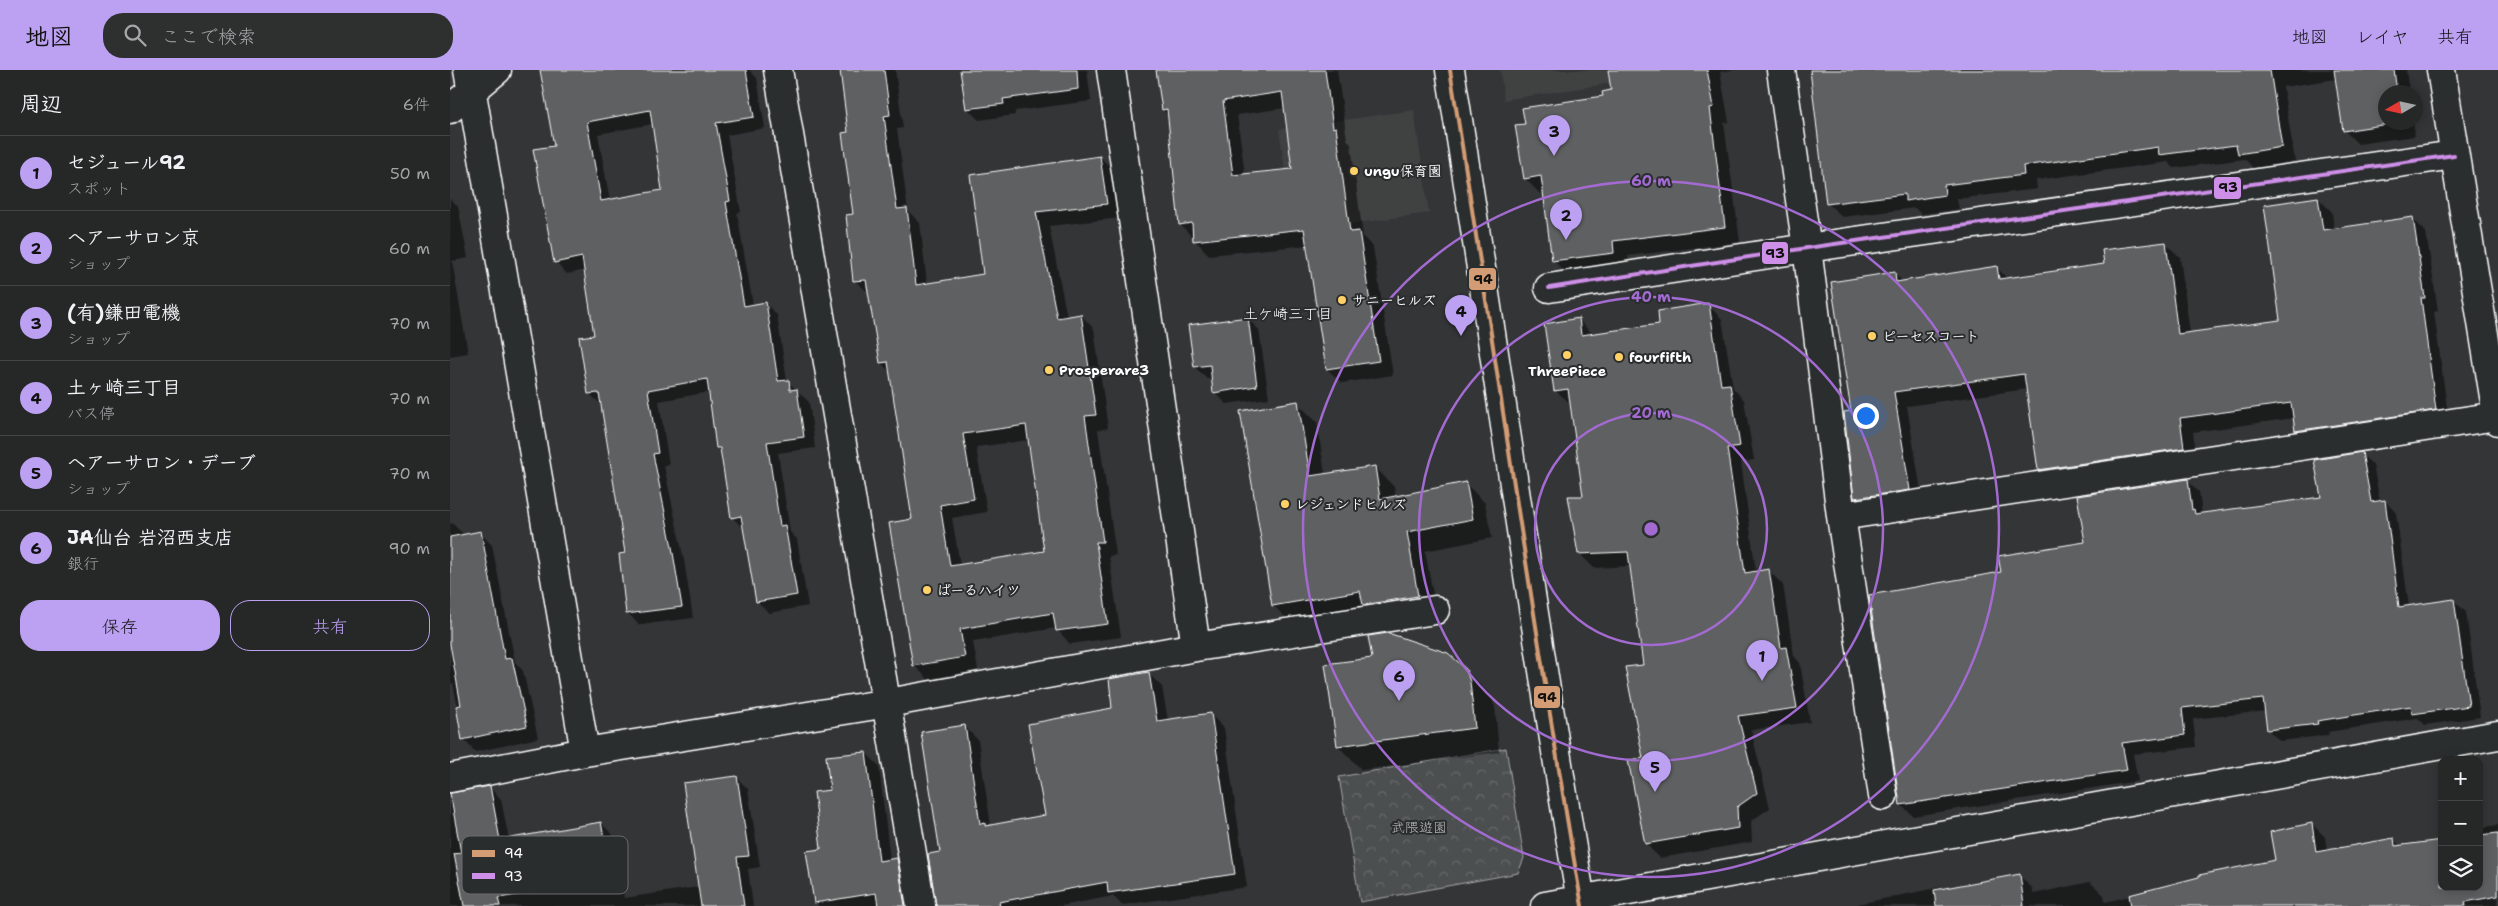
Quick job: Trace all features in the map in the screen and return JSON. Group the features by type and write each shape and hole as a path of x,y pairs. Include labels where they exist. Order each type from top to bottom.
{"street":[{"path":"450,109 469,80 497,70"},
{"path":"778,70 888,703 921,906"},
{"path":"1111,70 1196,647"},
{"path":"1450,70 1539,650 1581,903"},
{"path":"1781,70 1807,248 1841,516 1883,796"},
{"path":"1841,516 2498,419 2441,70"},
{"path":"469,80 585,752"},
{"path":"1549,288 1807,248 2454,155"},
{"path":"450,778 585,752 888,703 1196,647 1435,610"},
{"path":"1545,906 1581,903 2498,735"}],"shaded area":[{"path":"1500,70 1695,70 1504,100"},
{"name":"ungu保育園","path":"1414,110 1429,213 1294,232 1279,129"}],"green space":[{"name":"武隈遊園","path":"1506,748 1524,858 1518,873 1360,902 1339,777"}],"building":[{"path":"540,70 746,70 754,117 716,123 730,201 726,202 744,306 766,302 778,381 789,380 790,390 797,389 804,437 767,442 780,526 785,525 797,595 756,602 741,516 731,518 720,448 716,448 707,379 648,390 658,453 653,454 682,607 626,614 619,554 625,553 599,393 588,394 579,337 594,335 582,257 554,263 533,149 554,146","holes":["650,110 662,190 601,201 587,122"]},
{"path":"840,70 884,70 890,115 884,116 897,209 907,208 916,285 983,274 970,175 1100,156 1107,204 1036,212 1057,318 1081,314 1096,415 1085,416 1103,542 1096,542 1108,624 1056,631 1053,613 960,629 965,657 913,666 889,523 912,519 888,362 880,363 866,280 853,281 846,215 853,214 842,133 848,132","holes":["1026,425 1044,551 950,566 940,505 974,499 963,434"]},
{"path":"960,70 1077,70 1078,89 1003,99 1004,104 966,109"},
{"path":"1156,70 1325,70 1333,128 1336,127 1350,232 1359,231 1379,361 1326,369 1304,229 1193,241 1192,223 1179,225 1167,109 1162,110","holes":["1282,92 1292,169 1233,175 1223,101"]},
{"path":"1608,70 1707,70 1714,107 1710,108 1725,227 1613,241 1614,253 1552,261 1541,176 1524,179 1515,125 1525,124 1522,108 1603,96 1602,92 1611,90"},
{"path":"1810,70 2270,70 2282,147 2238,154 2236,145 2159,155 2158,147 2023,166 2024,175 1944,185 1945,195 1905,201 1905,194 1826,204"},
{"path":"2334,70 2394,70 2396,85 2378,85 2378,126 2343,131"},
{"path":"2318,197 2323,230 2413,217 2425,298 2421,298 2436,410 2295,431 2291,403 2180,418 2184,448 2038,470 2024,374 1894,392 1910,490 1854,498 1844,412 1851,411 1831,282 1895,272 1896,282 1997,266 1999,279 2104,264 2102,250 2166,242 2178,334 2280,320 2264,205"},
{"path":"1709,303 1721,385 1730,384 1740,446 1727,448 1745,573 1769,569 1781,648 1786,647 1797,708 1738,716 1757,793 1737,807 1738,828 1645,844 1628,760 1643,758 1625,667 1643,665 1628,552 1578,554 1568,496 1583,496 1568,389 1554,391 1544,324 1579,318 1581,335 1659,324 1658,311"},
{"path":"1248,317 1257,386 1213,393 1210,365 1194,367 1188,325"},
{"path":"1298,401 1310,476 1375,466 1380,499 1466,482 1473,519 1407,532 1418,596 1363,605 1360,591 1272,606 1240,411"},
{"path":"2362,452 2371,502 2385,500 2399,607 2454,599 2469,706 2412,714 2411,706 2317,721 2318,724 2267,730 2263,699 2182,708 2185,735 2122,743 2127,770 1900,805 1869,595 2001,572 1998,556 2085,542 2077,496 2188,479 2192,510 2194,509 2195,514 2321,497 2314,460"},
{"path":"481,531 505,659 512,658 527,726 462,740 456,706 461,705 450,644 450,537"},
{"path":"1388,633 1448,653 1466,669 1470,682 1475,728 1337,746 1325,664 1372,658 1368,636"},
{"path":"1149,672 1157,721 1211,713 1235,874 1108,893 1107,882 999,902 1000,906 936,906 928,854 940,852 921,732 965,725 980,824 985,823 985,826 1045,815 1028,724 1112,708 1109,679"},
{"path":"866,752 879,861 897,858 905,906 878,906 876,893 814,903 806,851 821,849 814,792 830,790 826,756"},
{"path":"737,776 749,856 737,857 744,906 701,906 683,783"},
{"path":"490,786 499,836 462,836 462,894 523,894 498,898 500,906 464,906 454,854 461,853 450,793"},
{"path":"601,822 604,836 522,836"},
{"path":"2312,823 2316,852 2394,838 2395,846 2438,841 2438,891 2483,891 2483,835 2498,833 2498,896 2465,902 2466,906 2131,906 2129,895 2199,877 2199,875 2275,860 2270,832"},
{"path":"2020,874 2024,906 1936,906 1934,890"}],"transit line":[{"name":"94","path":"1450,70 1547,697 1582,906"},
{"name":"93","path":"1549,288 1807,248 2454,155"}],"place":[{"name":"(有)鎌田電機","path":"1554,156"},
{"name":"ungu保育園","path":"1354,171"},
{"name":"ヘアーサロン京","path":"1566,240"},
{"name":"サニーヒルズ","path":"1342,300"},
{"name":"土ヶ崎三丁目","path":"1461,336"},
{"name":"ピーセスコート","path":"1872,336"},
{"name":"ThreePiece","path":"1567,355"},
{"name":"fourfifth","path":"1619,357"},
{"name":"Prosperare3","path":"1049,370"},
{"name":"レジェンドヒルズ","path":"1285,504"},
{"name":"ぱーるハイツ","path":"927,590"},
{"name":"セジュール92","path":"1762,681"},
{"name":"JA仙台 岩沼西支店","path":"1399,701"},
{"name":"ヘアーサロン・デーブ","path":"1655,792"}],"district":[{"name":"土ケ崎三丁目","path":"1288,314"}]}
